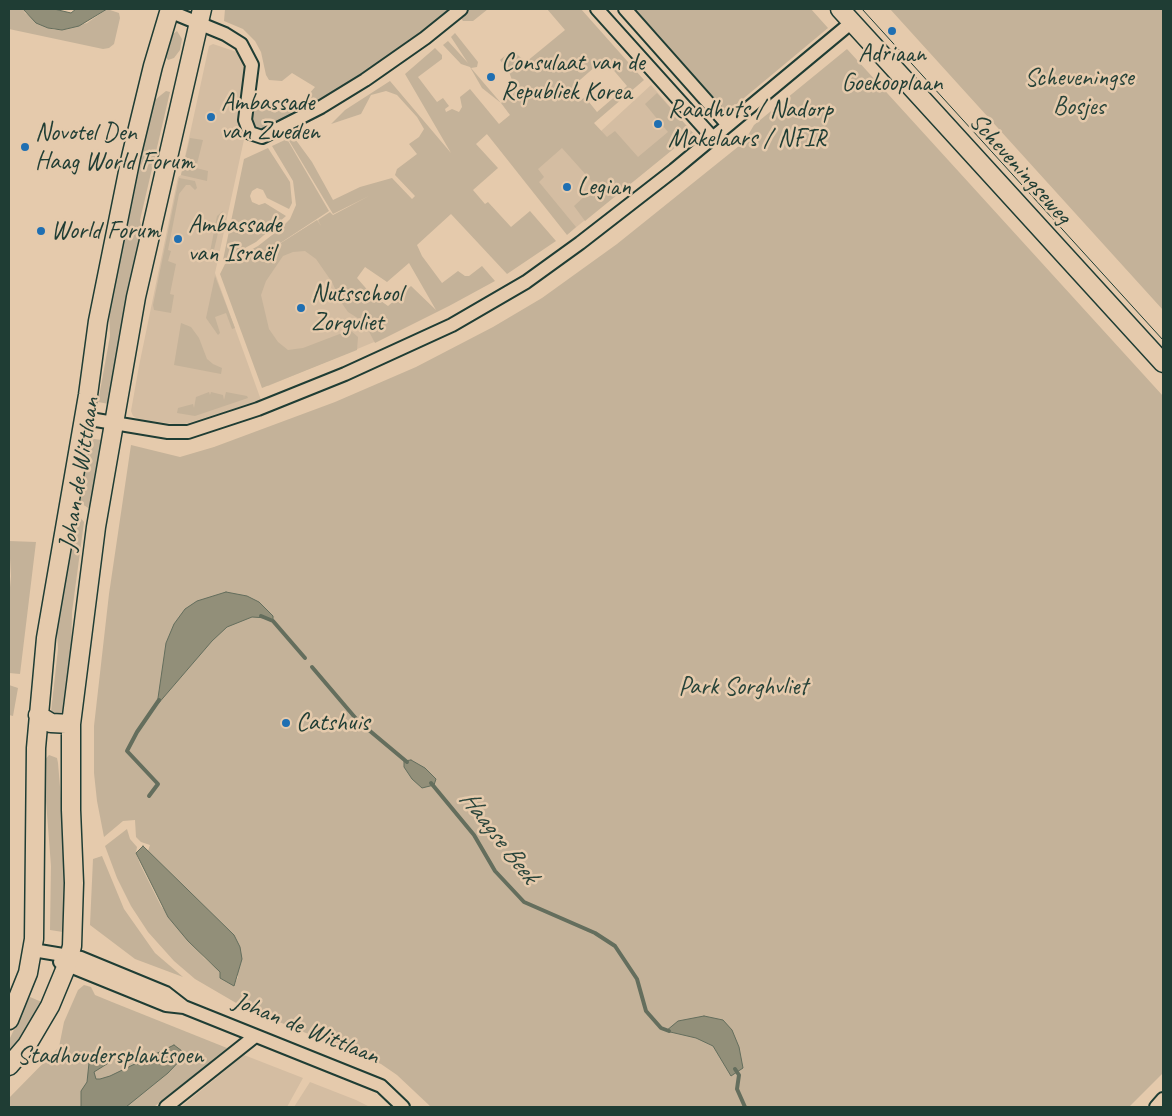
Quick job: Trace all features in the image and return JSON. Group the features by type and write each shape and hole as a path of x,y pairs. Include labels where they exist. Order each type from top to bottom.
{"main road":[{"name":"Scheveningseweg","path":"840,9 1163,363"},
{"name":"Johan de Wittlaan","path":"33,950 36,889 38,715 46,638 84,418 98,321 131,158 154,60 169,10"},
{"name":"Johan de Wittlaan","path":"68,960 74,883 70,810 71,724 96,527 139,279 200,16"},
{"path":"38,715 51,723 71,724"},
{"path":"9,1020 28,973 33,950"},
{"path":"9,1066 27,1045 40,1024 53,1000 68,960"}],"street":[{"path":"169,10 200,16 241,44 248,53 252,65 245,120 250,132 255,135 265,136 339,96 390,64 461,9"},
{"path":"597,9 713,138"},
{"path":"625,9 728,126"},
{"path":"84,418 168,432 188,432 266,406 345,374 452,325 526,282 580,243 728,126 852,22"},
{"name":"Johan de Wittlaan","path":"33,950 166,993 184,1007 254,1037 382,1086 403,1107"},
{"path":"167,1107 254,1037"},
{"path":"1156,1107 1163,1100"}],"shaded area":[{"path":"23,9 54,9 71,13 76,9 107,9 79,26 62,30 48,28 36,23"},
{"path":"213,44 237,52 245,69 240,126 245,135 215,273 261,400 182,425 138,419 133,416 131,411 139,366 178,177 181,175 209,46"},
{"path":"651,85 693,133 569,233 487,134 539,92 601,131"},
{"name":"Nutsschool Zorgvliet","path":"318,220 379,340 268,386 228,276"},
{"path":"226,592 247,596 259,602 273,616 273,621 267,618 252,617 227,627 212,641 157,705 166,643 174,624 185,609 197,601"},
{"path":"411,760 425,768 436,779 434,785 422,788 412,779 404,767 404,761"},
{"path":"143,846 234,935 240,947 242,959 234,986 220,978 220,972 188,941 168,917 136,853"},
{"path":"704,1016 723,1020 732,1030 739,1047 743,1068 731,1076 713,1046 696,1038 666,1031 678,1021"},
{"path":"174,1045 186,1054 168,1073 126,1107 81,1107 81,1091 87,1082 89,1063 98,1055 111,1055 110,1062 94,1072 96,1079 100,1079"},
{"path":"244,1055 303,1078 287,1107 181,1107"},
{"path":"310,1082 356,1100 370,1107 294,1107"}],"green space":[{"path":"9,9 23,9 25,13 48,28 55,30 87,23 107,9 119,13 120,18 114,44 109,48 103,49 9,29"},
{"path":"225,9 455,9 365,76 265,131 257,130 253,127 251,117 256,101 259,100 276,108 288,109 302,102 315,87 292,73 282,81 269,80 266,75 261,52 255,41 243,29 224,21"},
{"path":"471,9 488,9 473,21 463,21 460,17 462,14"},
{"path":"547,9 581,9 644,80 594,123 607,137 615,131 638,157 668,132 645,104 657,93 693,133 585,221 574,206 596,186 562,148 538,169 544,177 539,182 576,227 567,235 487,134 476,144 498,168 473,190 485,204 488,202 511,227 530,211 556,241 507,274 451,214 417,245 422,256 442,283 458,271 465,276 469,276 482,266 495,281 375,343 364,322 348,312 332,282 316,259 305,251 293,252 283,256 266,281 261,295 269,329 278,342 288,350 303,348 350,330 358,337 357,350 262,388 220,274 225,264 258,246 281,228 290,219 296,205 293,181 272,146 287,139 329,211 256,259 317,220 321,226 318,220 330,212 333,215 369,196 333,214 288,139 293,136 312,162 333,200 360,187 392,178 412,199 415,196 395,175 397,169 417,154 409,144 419,137 424,129 417,117 397,95 386,91 371,95 361,114 331,124 345,110 390,81 451,153 405,74 435,48 442,55 442,59 418,77 437,102 443,98 449,106 445,109 446,112 452,109 459,112 462,107 460,97 470,89 499,124 510,115 501,103 514,93 515,88 509,72 500,60 512,50 526,62 565,30","holes":["604,59 627,86 597,112 585,97 581,100 573,86","409,263 436,310 411,286 388,306 371,294 357,278 365,267 387,282"]},
{"path":"633,9 811,9 828,28 726,113 719,108 658,34"},
{"name":"Scheveningse Bosjes","path":"890,9 1163,9 1163,310"},
{"path":"177,31 182,39 180,50 174,58 168,60 164,55 169,37"},
{"path":"455,33 478,62 477,67 471,68 501,103 482,88 470,67 461,64 443,45 448,41 468,63 451,37"},
{"name":"Park Sorghvliet","path":"847,49 1163,396 1163,1073 1129,1107 431,1107 397,1075 381,1064 243,1007 195,979 174,961 148,932 131,906 117,878 105,846 127,829 130,839 137,847 136,853 140,864 161,906 204,958 221,972 220,978 234,985 238,977 233,935 148,851 150,845 141,842 136,837 135,820 123,821 104,837 97,801 94,773 94,726 109,594 131,445 180,457 214,447 335,402 416,367 493,327 542,298 617,244 744,142 754,125"},
{"path":"166,91 170,92 140,220 142,231 109,404 98,402 110,336 109,306 123,225 152,99 156,99"},
{"path":"190,138 203,140 196,168 208,171 207,181 181,175"},
{"path":"268,148 290,182 292,203 289,209 267,198 263,190 257,188 252,191 250,196 252,202 259,205 265,203 286,216 256,242 223,260 244,159"},
{"path":"179,178 195,181 197,188 195,190 190,185 186,185 179,194 168,250 171,251 168,261 176,264 170,294 174,295 171,313 154,310 153,305"},
{"path":"223,211 214,250 209,257 217,216"},
{"path":"215,276 235,328 232,329 226,313 215,317 220,333 218,335 206,318"},
{"path":"181,323 191,327 199,338 207,359 222,368 221,374 174,365"},
{"path":"209,392 210,395 211,392 223,395 224,400 226,392 247,396 248,398 195,416 177,413 178,408 193,404 194,408 196,397"},
{"path":"86,438 102,440 90,509 77,501"},
{"path":"79,516 84,522 72,612 71,662 62,717 52,715 51,712 58,649 56,616 75,517"},
{"path":"9,541 36,542 20,674 9,673 9,599 11,576"},
{"path":"9,685 18,688 13,716 9,715"},
{"path":"49,755 57,758 58,763 65,846 63,932 50,930 51,866 43,762"},
{"path":"102,856 124,909 155,953 183,977 135,959 90,925 93,859"},
{"name":"Stadhoudersplantsoen","path":"84,985 91,987 95,995 227,1048 154,1107 9,1107 9,1098 59,1047 64,1022 78,990"},
{"path":"30,997 44,1003 9,1058 9,1040"}],"waterway":[{"name":"Haagse Beek","path":"261,616 273,621 305,658"},
{"name":"Haagse Beek","path":"312,667 358,721 407,762"},
{"path":"149,796 158,784 127,751 137,732 159,700"},
{"name":"Haagse Beek","path":"431,783 474,835 495,871 524,902 595,933 615,946 637,979 646,1011 661,1028 669,1031"},
{"name":"Haagse Beek","path":"735,1069 739,1075 737,1089 745,1107"}],"tram line":[{"path":"862,9 1163,340"}],"place":[{"name":"Adriaan Goekooplaan","path":"892,31"},
{"name":"Consulaat van de Republiek Korea","path":"491,77"},
{"name":"Ambassade van Zweden","path":"211,117"},
{"name":"Raadhuts / Nadorp Makelaars / NFIR","path":"658,124"},
{"name":"Novotel Den Haag World Forum","path":"25,147"},
{"name":"Legian","path":"567,187"},
{"name":"World Forum","path":"41,231"},
{"name":"Ambassade van Israël","path":"178,239"},
{"name":"Nutsschool Zorgvliet","path":"301,308"},
{"name":"Catshuis","path":"286,723"}]}
